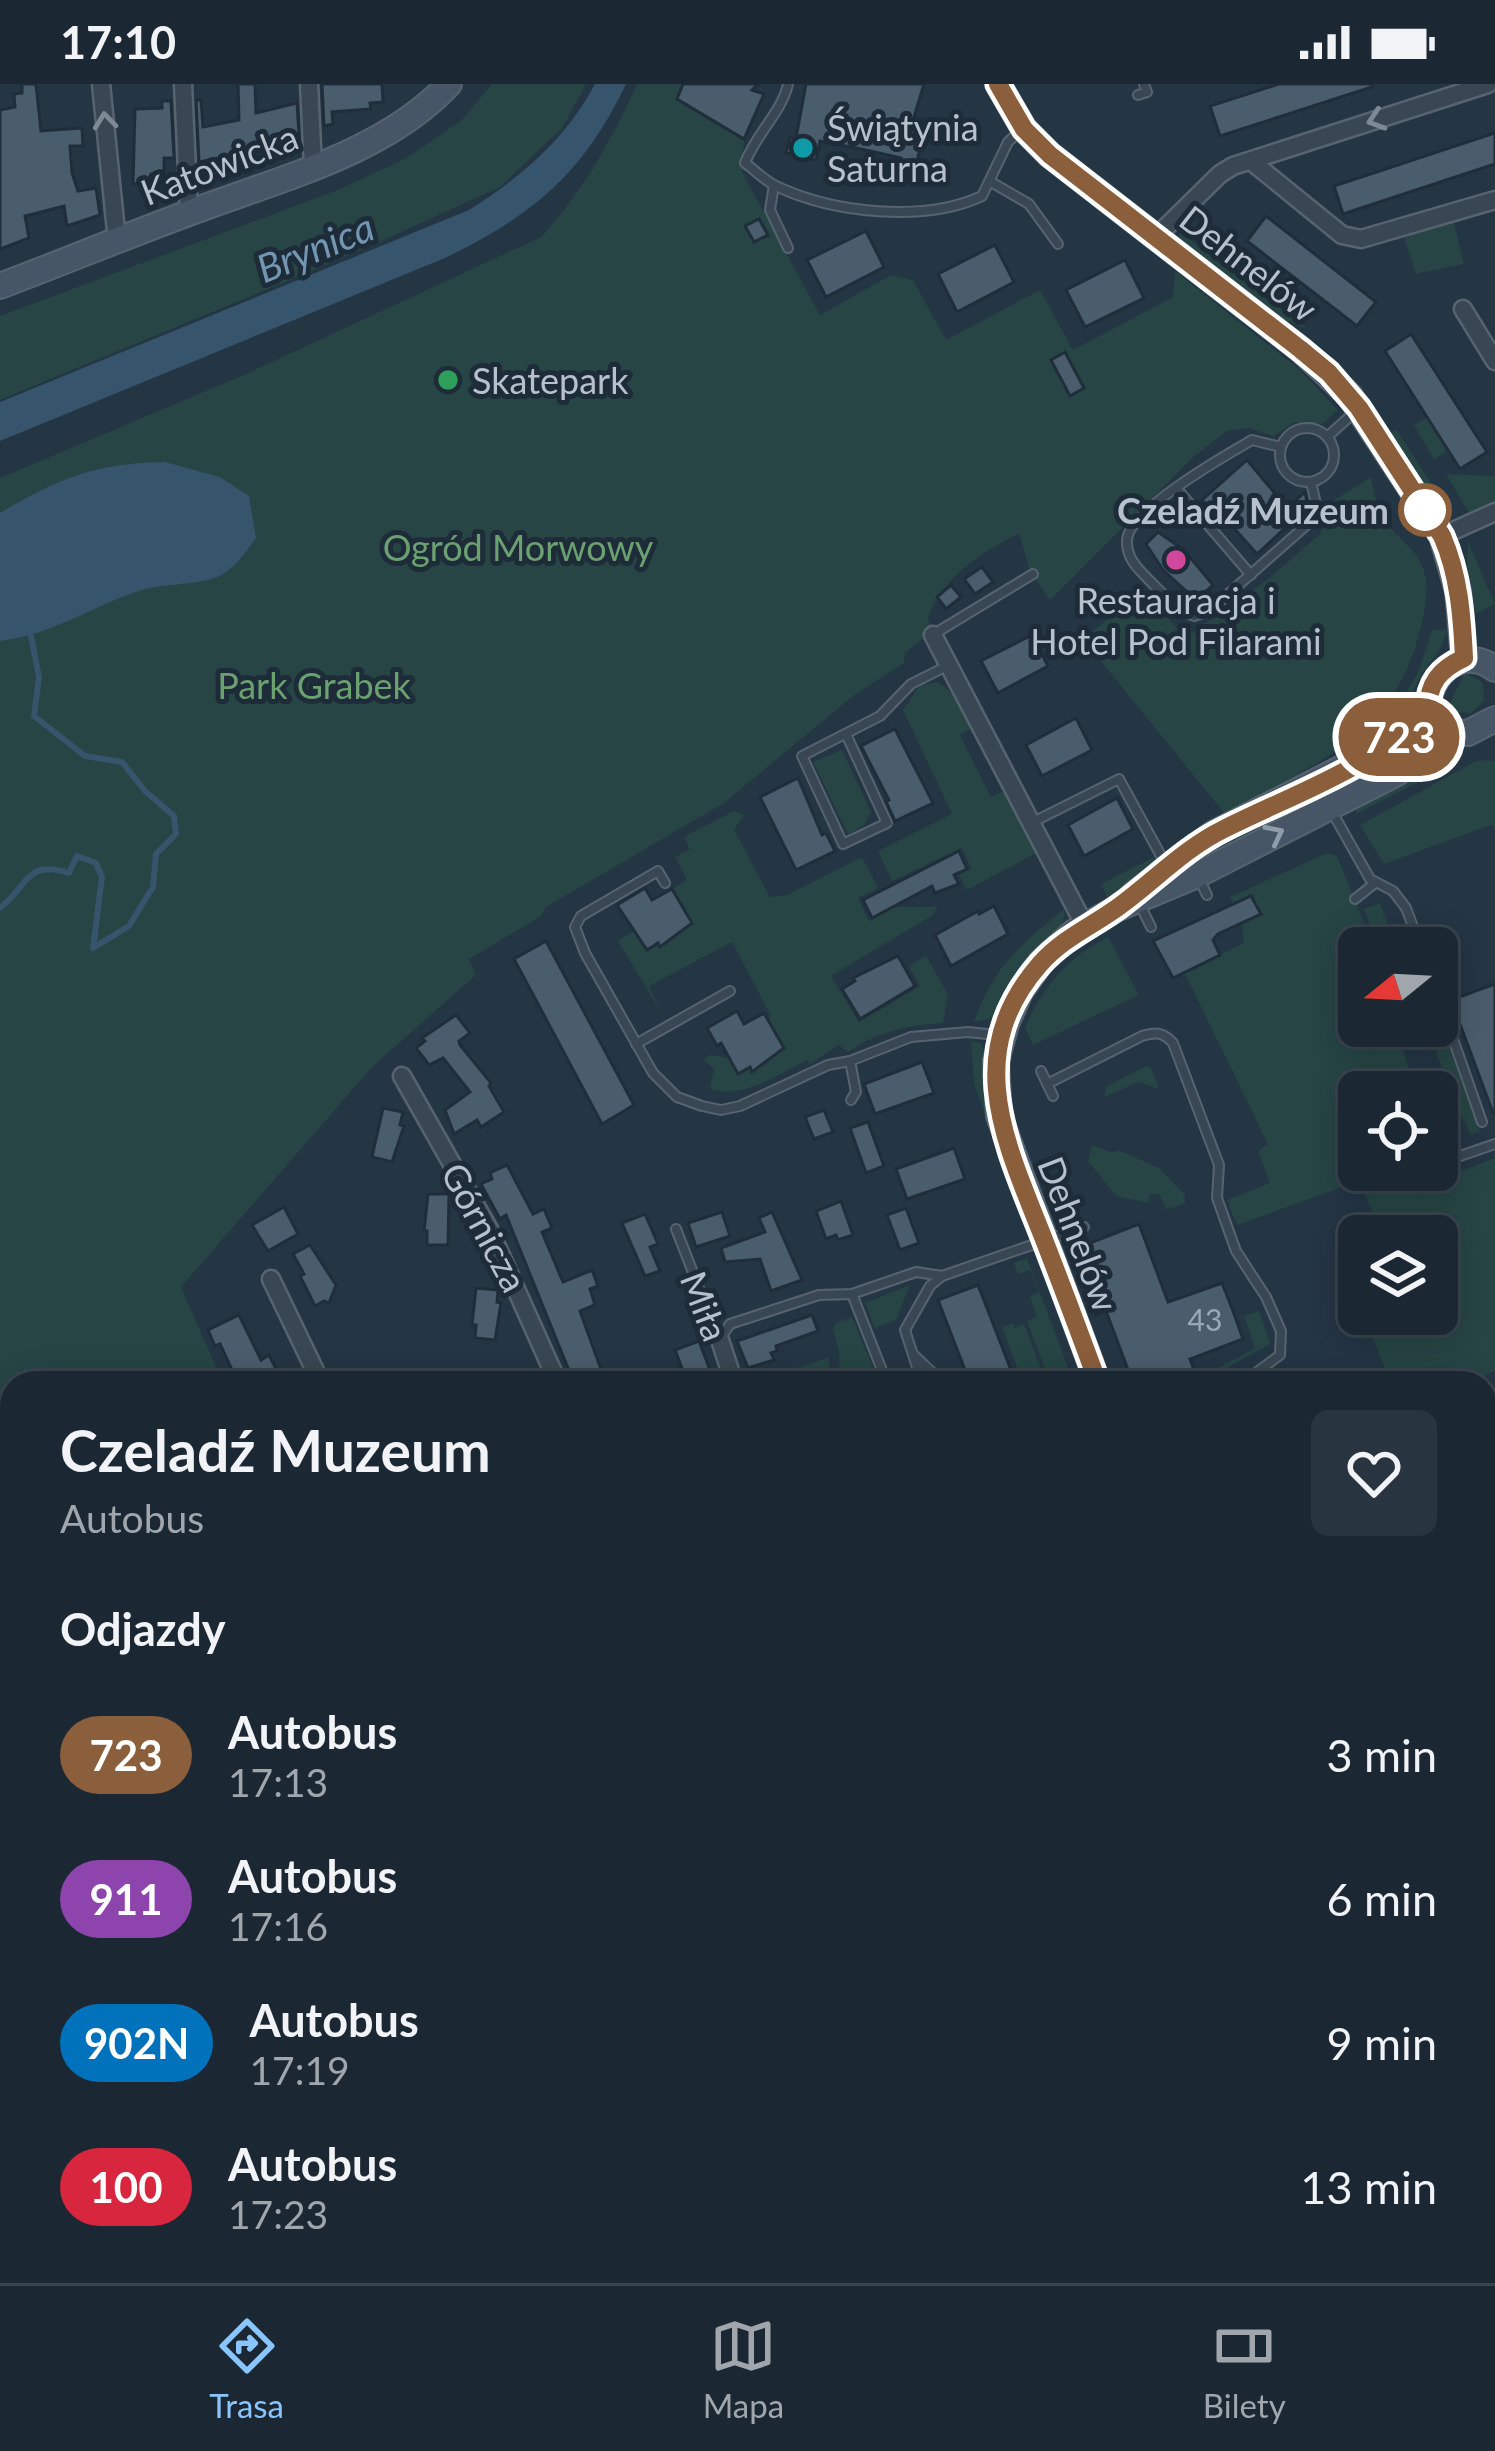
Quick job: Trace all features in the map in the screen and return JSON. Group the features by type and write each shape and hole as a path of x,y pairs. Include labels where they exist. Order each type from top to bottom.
{"street":[{"path":"101,84 117,241"},
{"path":"183,84 190,213"},
{"path":"309,84 314,167"},
{"name":"Katowicka","path":"0,286 314,167 427,108 449,84"},
{"name":"Dehnelów","path":"998,84 1024,129 1050,155 1329,373 1359,408 1442,536 1458,591 1464,658"},
{"path":"1157,236 1220,174 1488,84"},
{"path":"1251,161 1342,235 1361,239 1495,200"},
{"path":"1463,310 1495,361"},
{"path":"1442,536 1495,512"},
{"path":"933,635 1085,926"},
{"path":"1495,668 1464,658 1450,665 1428,691 1428,710 1448,732 1468,733 1495,719"},
{"name":"Dehnelów","path":"1128,905 1168,866 1213,834 1389,744 1428,710"},
{"name":"Dehnelów","path":"1093,1371 998,1116 995,1072 1015,1002 1034,971 1059,944 1085,926 1128,905 1202,885 1328,808 1397,773 1448,732"},
{"name":"Górnicza","path":"402,1076 490,1231 553,1371"},
{"path":"271,1279 315,1371"},
{"name":"Miła","path":"720,1340 730,1371"}],"lane":[{"path":"788,84 784,103 765,122 745,163 774,185 882,214 968,203 982,196 1008,142 1024,129"},
{"path":"1138,95 1147,92 1144,84"},
{"path":"991,182 1030,205 1058,244"},
{"path":"774,185 770,210 788,248"},
{"path":"1327,437 1359,408"},
{"path":"1300,429 1319,431 1327,437 1334,460 1322,478 1300,482 1283,468 1281,447 1300,429"},
{"path":"1281,447 1252,440 1177,489 1131,526 1127,540 1133,564 1177,608 1194,616 1223,602 1310,522 1317,508 1311,482"},
{"path":"1177,489 1251,574"},
{"path":"933,635 1033,574"},
{"path":"845,734 887,823 843,844 802,756 880,716 911,684 948,666"},
{"path":"1029,824 1120,779 1168,866"},
{"path":"1316,784 1356,858 1375,884 1393,891 1413,927"},
{"path":"664,883 658,871 581,916 575,927 584,953 653,1073 677,1096 721,1110 740,1106 828,1065 921,1035 1002,1036"},
{"path":"1355,899 1375,884"},
{"path":"1128,905 1151,928"},
{"path":"636,1044 730,991"},
{"path":"1047,1084 1142,1036 1155,1032 1173,1043 1219,1166 1217,1198 1226,1224 1281,1331 1280,1355 1260,1371"},
{"path":"1456,1047 1482,1121"},
{"path":"850,1060 856,1091 850,1100"},
{"path":"1041,1071 1053,1096"},
{"path":"1458,1157 1495,1144"},
{"path":"917,1371 905,1330 929,1286 942,1276 1084,1227"},
{"name":"Miła","path":"676,1228 720,1340"},
{"path":"720,1340 723,1330 740,1320 819,1295 852,1294 916,1272 942,1276"},
{"path":"852,1294 882,1371"},
{"path":"906,1342 930,1371"}],"green space":[{"path":"492,84 586,84 562,128 500,187 355,253 0,400 0,316 335,191 403,160 461,121"},
{"name":"Park Grabek","path":"637,84 683,84 677,99 744,139 742,172 820,315 891,275 913,280 946,340 1040,290 1073,350 1173,297 1175,271 1299,369 1338,410 1322,424 1294,422 1274,436 1248,428 1227,431 1192,458 1050,600 1029,569 1019,533 989,550 944,590 927,619 934,629 905,653 904,663 853,696 724,803 546,907 541,916 469,959 476,975 373,1066 181,1287 218,1371 0,1371 0,478 246,374 541,237 570,202"},
{"path":"1453,219 1464,264 1416,274 1403,234"},
{"path":"1180,232 1308,330 1278,317 1178,240"},
{"path":"1427,418 1447,451 1434,459 1414,425"},
{"path":"1396,429 1452,516 1435,508 1388,434"},
{"path":"1446,474 1495,476 1495,502 1469,513"},
{"path":"1371,477 1381,516 1417,556 1426,579 1423,619 1407,670 1390,699 1344,745 1224,813 1083,639 1142,591 1186,637 1267,580 1320,534 1334,500"},
{"path":"1468,542 1495,604 1476,614 1467,568"},
{"path":"1432,630 1447,630 1399,720 1394,714 1419,670"},
{"path":"1464,673 1483,683 1484,701 1471,713 1446,712"},
{"path":"938,682 959,699 973,728 960,735 991,797 1004,791 1036,853 967,890 959,875 971,868 962,848 892,881 878,851 952,814 903,710 920,685"},
{"path":"842,750 871,812 864,825 848,834 813,762"},
{"path":"1437,753 1446,768 1356,814 1356,805 1419,772"},
{"path":"1476,761 1495,762 1495,830 1488,826 1384,864 1360,825"},
{"path":"1314,797 1315,804 1143,891 1261,818"},
{"path":"734,811 744,815 734,830 770,897 787,895 862,857 878,888 858,898 869,921 892,907 937,907 933,915 831,976 859,1022 920,986 909,966 926,956 948,994 943,1023 892,1031 848,1052 839,1045 810,1064 807,1060 748,1088 710,1089 714,1069 703,1059 709,1055 729,1058 739,1074 770,1061 767,1019 771,1016 732,942 649,986 665,1019 618,941 635,930 646,949 658,943 661,947 692,924 672,889 687,880 675,857 690,849 684,837"},
{"path":"1327,853 1337,856 1366,927 1338,927 1338,1047 1403,1047 1409,1071 1338,1071 1338,1189 1237,1225 1227,1200 1270,1183 1258,1151 1268,1144 1184,972 1244,943 1242,924 1261,914 1252,895 1233,904 1230,897"},
{"path":"1154,857 1155,867 1108,899 1101,884"},
{"path":"1380,903 1389,927 1371,927 1364,909"},
{"path":"1064,909 1060,929 1014,981 996,1017 974,1022 990,986 1010,958"},
{"path":"1108,937 1139,995 1033,1045 1025,1028 1048,987 1081,954"},
{"path":"971,1041 981,1043 984,1050 991,1132 974,1083"},
{"path":"1434,1047 1449,1047 1458,1071 1443,1071"},
{"path":"1146,1066 1159,1089 1138,1082 1104,1097 1107,1086"},
{"path":"1458,1071 1480,1132 1471,1134 1458,1111"},
{"path":"1092,1145 1113,1153 1118,1150 1159,1168 1185,1195 1185,1203 1167,1210 1159,1194 1149,1194 1148,1203 1116,1196 1088,1161"},
{"path":"1495,1158 1495,1371 1386,1371 1372,1335 1458,1335 1458,1215 1373,1215 1363,1191 1458,1191 1458,1172"},
{"path":"1027,1258 1069,1371 1045,1369 1027,1321 1037,1317 1030,1296 1039,1292 1030,1270 1018,1274 1014,1263"},
{"path":"910,1285 896,1320 875,1328 865,1303"},
{"path":"1259,1311 1270,1344 1228,1367 1229,1371 1219,1371 1255,1348 1244,1316"},
{"path":"852,1317 874,1371 840,1371 836,1323"},
{"path":"1024,1324 1042,1371 1018,1371 1002,1327"},
{"path":"829,1357 830,1371 789,1371"}],"water":[{"path":"595,84 626,84 592,143 530,208 476,242 0,441 0,402 469,210 541,155"},
{"path":"165,462 220,477 249,496 256,538 239,560 217,577 142,590 57,626 0,641 0,513 79,475 118,465"}],"building":[{"path":"22,84 36,84 41,131 82,128 83,146 70,146 72,173 78,191 96,188 100,215 67,226 64,206 25,216 29,238 0,249 0,110 15,107 14,94 22,93"},
{"path":"238,84 255,84 256,113 297,103 299,134 255,144 256,151 199,162 196,100 201,100 203,127 239,120"},
{"path":"322,84 382,84 383,102 370,103 371,109 332,112 333,124 324,126"},
{"path":"683,84 758,84 752,90 764,94 744,139 677,99"},
{"path":"806,84 924,84 911,127 917,129 922,120 926,122 913,179 897,175 901,158 861,149 820,141 816,160 786,153 790,137 796,138"},
{"path":"1279,84 1372,87 1220,136 1210,106"},
{"path":"162,101 171,101 174,158 164,158 164,173 151,174 147,183 133,184 135,109 162,108"},
{"path":"1495,133 1495,164 1343,214 1334,186"},
{"path":"1266,216 1376,302 1357,326 1247,241"},
{"path":"759,219 768,235 754,242 745,226"},
{"path":"866,231 884,267 826,297 807,260"},
{"path":"995,245 1014,282 957,312 938,274"},
{"path":"1125,260 1144,298 1085,327 1066,290"},
{"path":"1411,334 1487,452 1460,469 1385,351"},
{"path":"1065,352 1084,388 1070,396 1051,360"},
{"path":"1247,460 1287,508 1305,492 1308,507 1257,554 1202,500"},
{"name":"Restauracja i Hotel Pod Filarami","path":"1158,532 1184,550 1213,585 1196,600 1163,570 1146,544"},
{"path":"982,567 993,582 975,594 964,579"},
{"path":"951,585 961,597 946,609 937,597"},
{"path":"1032,635 1048,666 998,693 981,661"},
{"path":"1076,718 1092,750 1042,776 1026,745"},
{"path":"895,729 933,803 895,821 861,746"},
{"path":"798,778 822,835 826,833 835,851 796,870 760,797"},
{"path":"1117,798 1133,829 1084,856 1068,825"},
{"path":"959,851 967,869 954,875 959,884 935,893 932,886 872,918 863,900"},
{"path":"645,888 652,900 672,889 692,923 660,947 658,943 647,950 617,905"},
{"path":"1251,896 1261,914 1218,934 1213,940 1220,955 1173,978 1153,941"},
{"path":"994,906 1008,934 951,966 935,935"},
{"path":"546,941 634,1105 602,1124 514,959"},
{"path":"898,956 915,986 860,1019 842,989 853,978"},
{"path":"1495,984 1495,1113 1458,1019 1458,997"},
{"path":"737,1011 744,1024 764,1013 784,1048 752,1072 750,1067 738,1074 707,1028"},
{"path":"456,1015 470,1033 460,1045 491,1083 504,1112 481,1127 477,1120 454,1134 445,1110 470,1092 443,1058 429,1065 416,1048 425,1041 422,1038"},
{"path":"922,1062 934,1093 875,1114 864,1084"},
{"path":"383,1108 403,1112 400,1125 404,1126 392,1162 372,1157"},
{"path":"824,1110 833,1132 814,1139 805,1117"},
{"path":"868,1122 884,1166 866,1173 850,1128"},
{"path":"954,1148 965,1179 907,1199 896,1169"},
{"path":"507,1165 533,1214 544,1209 552,1228 542,1232 563,1282 592,1270 598,1286 590,1289 595,1305 580,1311 602,1371 569,1371 506,1215 500,1219 481,1184 492,1179 490,1173"},
{"path":"428,1194 449,1194 448,1245 427,1245"},
{"path":"841,1201 853,1235 826,1239 816,1211"},
{"path":"284,1207 298,1234 268,1251 252,1225"},
{"path":"906,1208 919,1243 900,1250 887,1215"},
{"path":"722,1212 730,1236 696,1247 688,1223"},
{"path":"772,1212 802,1280 771,1291 760,1259 725,1262 721,1248 765,1232 759,1218"},
{"path":"645,1214 658,1244 650,1247 660,1271 645,1276 622,1223"},
{"path":"1139,1224 1168,1302 1222,1283 1243,1339 1190,1359 1194,1371 1128,1371 1106,1311 1096,1315 1082,1279 1093,1274 1082,1246"},
{"path":"310,1245 336,1285 329,1303 315,1306 293,1254"},
{"path":"978,1285 1011,1371 965,1371 938,1300"},
{"path":"476,1288 498,1290 497,1302 501,1303 495,1340 475,1338"},
{"path":"239,1315 261,1360 269,1355 277,1371 232,1371 208,1330"},
{"path":"812,1315 818,1331 776,1346 777,1351 771,1353 774,1360 748,1368 737,1341"},
{"path":"699,1341 710,1370 683,1371 675,1350"}],"waterway":[{"path":"31,636 39,677 34,716 85,756 122,762 174,816 176,834 156,854 153,887 129,926 93,948"},
{"path":"0,908 36,872 69,873 77,856 96,863 102,877 93,948"}],"bus line":[{"name":"723","path":"998,84 1024,129 1050,155 1339,383 1442,536 1452,559 1462,625 1464,658 1433,682 1428,710 1403,734 1360,762 1213,834 1118,908 1066,938 1034,971 1015,1002 996,1061 998,1116 1093,1371"}],"place":[{"name":"Świątynia Saturna","path":"803,148"},
{"name":"Skatepark","path":"448,380"},
{"name":"Czeladź Muzeum","path":"1425,510"},
{"name":"Restauracja i Hotel Pod Filarami","path":"1176,560"}],"water label":[{"name":"Brynica","path":"315,247"}],"park label":[{"name":"Ogród Morwowy","path":"518,547"}]}
